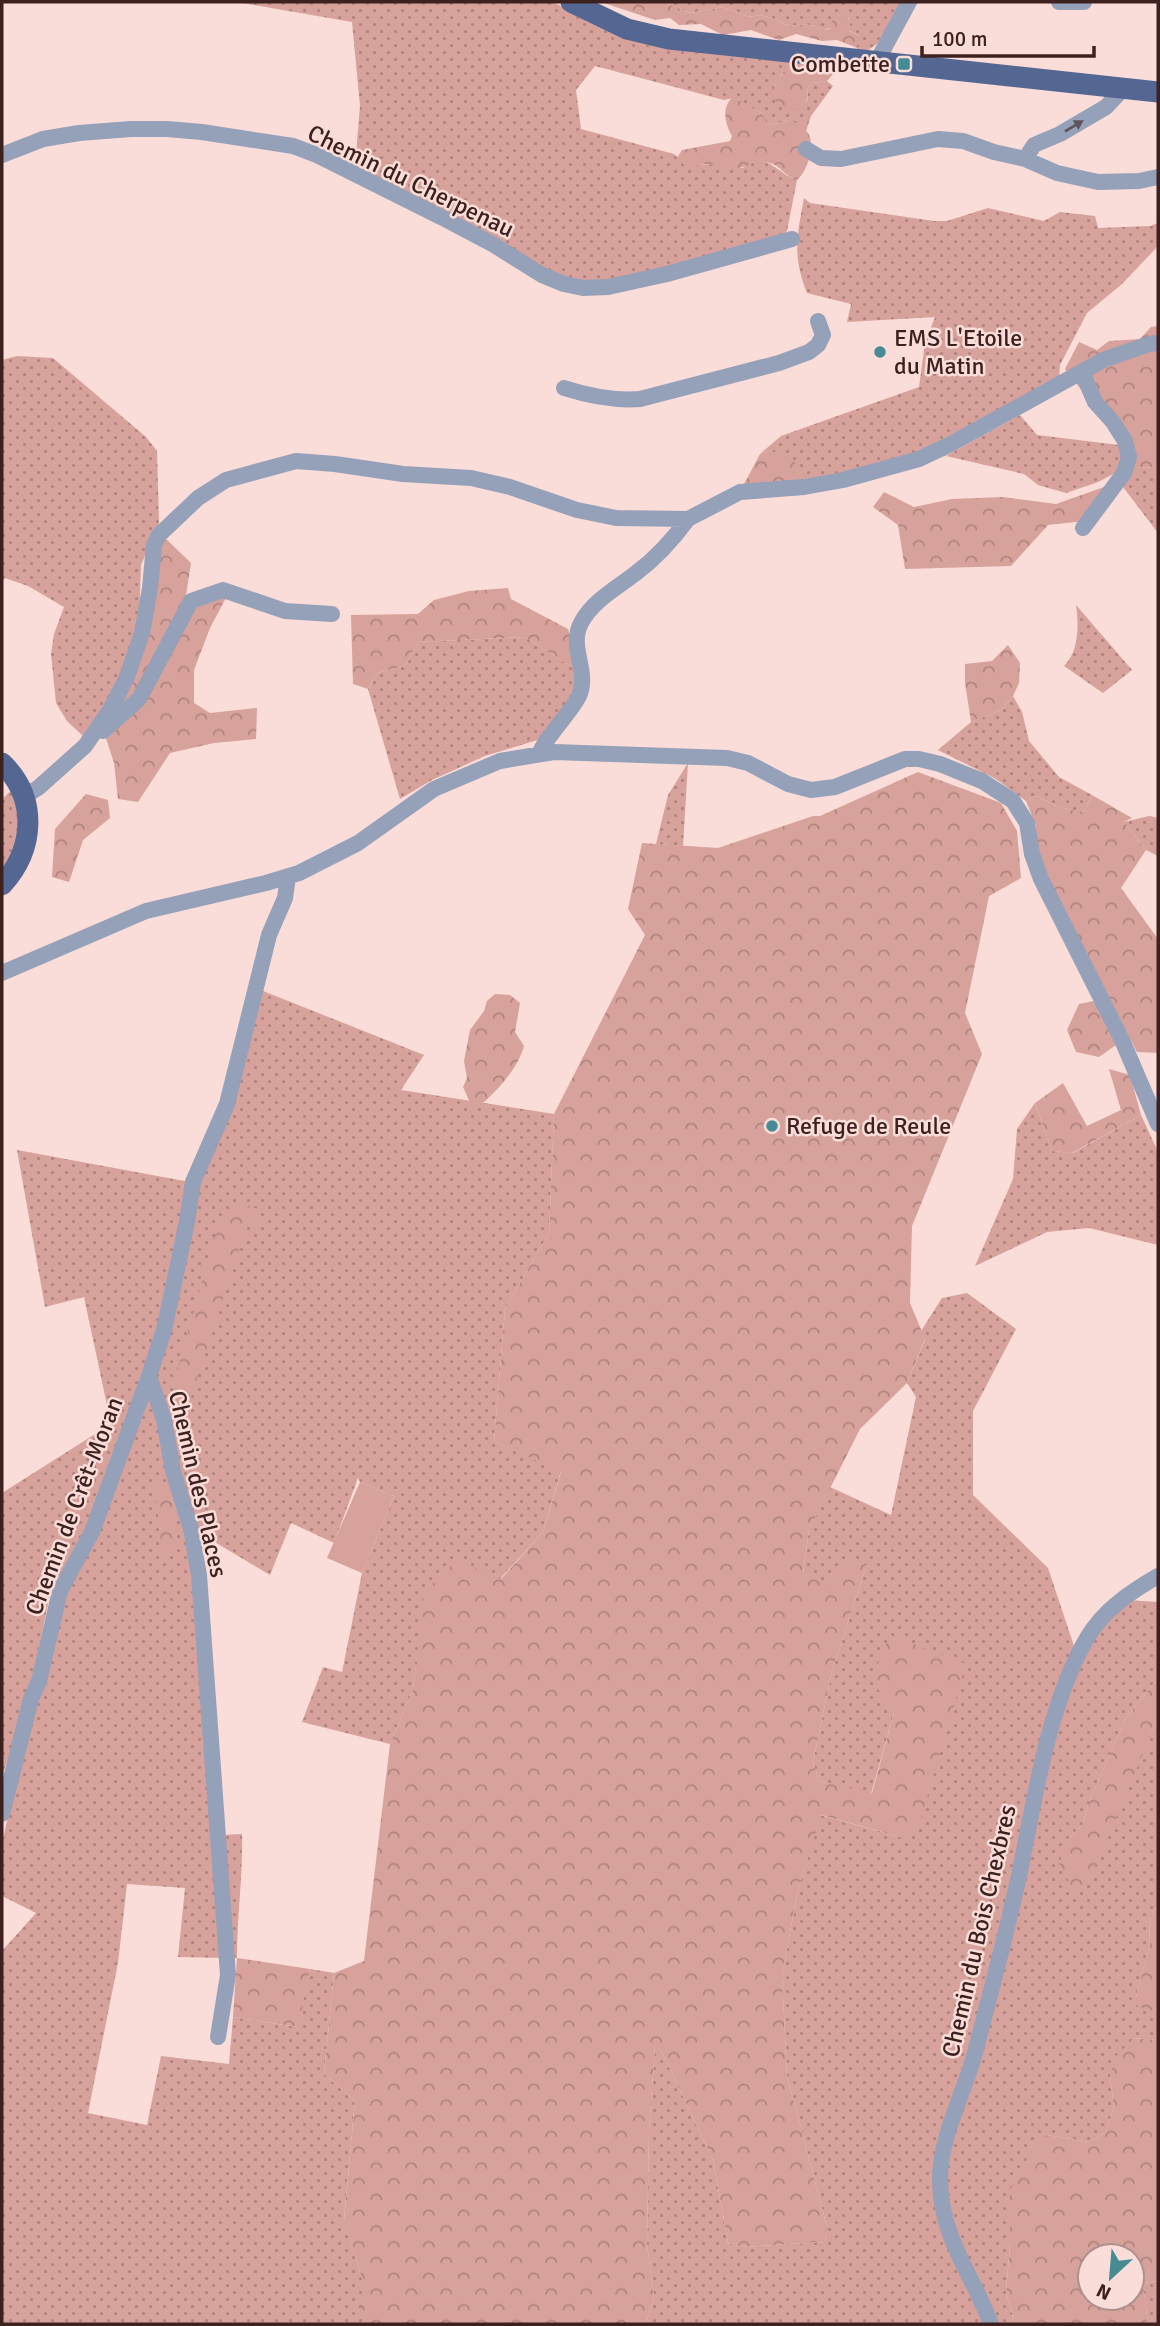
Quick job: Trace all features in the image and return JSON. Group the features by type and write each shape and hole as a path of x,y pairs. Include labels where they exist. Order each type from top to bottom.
{"main road":[{"path":"570,2 620,26 669,39 1158,92"},
{"path":"2,763 18,783 28,807 26,843 15,868 2,885"}],"street":[{"path":"877,61 909,2"},
{"path":"1059,2 1084,2"},
{"path":"1025,159 1034,145 1060,134 1106,107 1123,89"},
{"name":"Chemin du Cherpenau","path":"2,155 43,139 131,129 167,128 293,146 317,155 443,218 542,275 583,288 608,287 655,276 792,239"},
{"path":"806,149 821,158 841,159 938,139 963,141 1025,159 1057,173 1098,182 1139,181 1158,177"},
{"path":"564,388 587,396 618,400 640,399 779,363 809,352 818,345 823,335 818,321"},
{"path":"540,753 543,745 573,708 581,691 583,680 575,639 580,623 592,608 637,573 688,519 740,492 804,487 843,480 919,459 1103,360 1158,343"},
{"path":"1082,372 1095,402 1113,422 1125,442 1129,457 1124,473 1083,528"},
{"path":"85,746 110,710 127,677 142,633 154,545 159,535 198,498 226,480 296,461 335,464 404,474 471,478 510,487 577,510 616,518 688,519"},
{"path":"24,796 38,789 139,699 191,601 223,590 285,611 332,614"},
{"path":"2,973 146,911 288,877 322,863 358,843 415,800 440,786 500,761 540,753 629,753 727,758 748,763 794,786 811,790 835,787 894,762 914,758 940,764 982,781 1013,801 1027,823 1032,854 1041,879 1122,1040 1158,1124"},
{"name":"Chemin des Places","path":"218,2038 228,1975 199,1575 191,1529 173,1471 164,1420 149,1376 164,1330 193,1182 227,1104 269,935 285,898 288,877"},
{"name":"Chemin de Crêt-Moran","path":"2,1814 31,1699 39,1681 60,1591 92,1532 149,1376"},
{"name":"Chemin du Bois Chexbres","path":"991,2324 948,2230 940,2180 943,2154 975,2053 1020,1873 1035,1794 1055,1719 1073,1668 1088,1637 1104,1616 1125,1597 1158,1576"}],"green space":[{"path":"236,2 553,2 571,11 797,62 781,74 774,87 807,103 808,87 812,83 827,81 833,86 811,116 806,131 790,120 771,125 761,113 733,98 724,100 595,66 576,90 581,129 674,154 686,165 718,164 743,168 758,161 765,162 797,180 787,231 780,237 721,254 593,284 553,275 355,166 360,106 352,22"},
{"path":"601,2 664,2 690,13 723,7 749,17 760,15 775,19 788,26 806,24 826,30 834,17 848,16 849,31 859,36 859,44 855,47 837,40 822,41 796,34 779,40 751,30 723,35 701,24 679,25 670,18 655,20"},
{"path":"664,2 902,2 877,44 864,53 855,47 859,36 848,30 848,16 826,30 806,24 788,26 775,19 760,15 749,17 723,7 690,13"},
{"path":"797,62 828,66 833,74 827,81 812,83 808,87 806,108 797,110 784,106 773,98 780,76"},
{"path":"733,97 761,113 771,125 790,120 808,133 811,140 809,159 797,180 770,163 756,162 735,168 711,164 690,166 677,158 682,150 730,141 732,136 726,121 726,111"},
{"path":"804,198 810,203 934,221 947,221 988,208 1044,221 1060,212 1095,216 1098,228 1150,226 1158,223 1158,246 1122,284 1087,313 1060,365 1059,379 921,451 803,483 771,450 760,454 781,436 919,387 925,343 935,317 847,322 851,304 807,293 799,267 797,246"},
{"path":"1158,326 1158,468 1132,467 1130,436 1086,396 1065,369 1079,342 1097,350 1109,341 1140,339 1151,327"},
{"path":"17,356 53,358 146,437 157,451 159,523 141,565 139,619 106,710 85,738 67,721 56,703 51,654 54,634 64,607 28,586 5,578 2,581 2,360"},
{"path":"1020,415 1037,435 1119,445 1125,458 1121,470 1098,482 1066,493 1038,485 1024,474 946,456"},
{"path":"771,450 807,469 803,483 744,484 760,454"},
{"path":"1132,467 1158,468 1158,533 1123,487"},
{"path":"1107,486 1085,521 1048,525 1011,566 905,569 898,525 873,507 884,492 914,507 952,499 1003,497 1056,504"},
{"path":"165,538 191,563 186,595 137,697 104,724 129,680 156,561"},
{"path":"508,588 511,599 568,629 579,668 567,664 525,637 418,642 405,666 377,673 368,689 353,684 351,615 418,614 434,600 469,591"},
{"path":"227,596 210,628 194,670 194,703 210,713 257,708 256,739 214,743 170,753 138,802 118,799 114,763 105,735 193,604"},
{"path":"1076,605 1132,670 1103,693 1064,666 1075,646 1078,621"},
{"path":"525,637 567,664 579,668 570,706 544,738 485,756 432,780 400,799 368,689 377,673 405,666 418,642"},
{"path":"1008,645 1020,663 1019,683 1013,696 1001,710 971,722 965,664 992,661"},
{"path":"1013,696 1022,712 1029,741 1059,777 1092,795 1084,812 1058,807 1036,796 1026,801 996,779 938,750 971,722 1001,710"},
{"path":"688,763 683,846 656,844 668,795"},
{"path":"918,772 1001,803 1017,831 1021,878 989,896 965,1013 982,1054 912,1226 910,1303 925,1339 907,1383 860,1429 809,1530 803,1574 829,1585 848,1554 867,1564 832,1671 813,1762 819,1781 872,1793 894,1713 871,1679 890,1635 966,1664 919,1825 901,1837 821,1815 797,1894 782,1976 787,2075 827,2227 825,2242 742,2247 728,2243 713,2160 662,2052 655,2046 649,2131 647,2244 654,2298 646,2324 362,2324 362,2279 344,2220 355,2101 324,2074 334,1973 364,1961 390,1744 413,1690 424,1592 457,1561 501,1579 543,1532 561,1472 494,1441 505,1309 549,1233 554,1114 645,935 628,909 642,843 718,848 820,816"},
{"path":"16,786 24,827 2,880 2,799"},
{"path":"86,794 108,800 110,818 83,840 69,882 52,877 55,829"},
{"path":"1092,795 1132,818 1124,822 1146,850 1121,888 1158,939 1158,1053 1137,1052 1044,872 1037,850 1036,826 1026,801 1036,796 1058,807 1084,812"},
{"path":"1149,816 1158,818 1158,856 1146,850 1124,822"},
{"path":"263,991 424,1055 401,1090 554,1114 549,1233 505,1309 494,1441 561,1471 543,1532 500,1579 425,1592 413,1690 390,1744 302,1722 323,1667 342,1672 362,1573 394,1496 360,1482 358,1478 334,1543 291,1523 270,1575 198,1532 153,1377 197,1183 259,994"},
{"path":"495,994 510,995 520,1003 515,1032 524,1046 517,1062 500,1086 481,1105 471,1105 463,1087 467,1078 464,1061 470,1030 484,1011 487,1001"},
{"path":"1094,1001 1116,1045 1099,1057 1076,1052 1067,1030 1079,1004"},
{"path":"1109,1069 1130,1075 1141,1115 1072,1153 1052,1151 1035,1103 1063,1083 1087,1126 1121,1110"},
{"path":"1035,1103 1052,1151 1073,1153 1141,1115 1158,1152 1158,1245 1089,1228 1047,1232 975,1266 1013,1179 1017,1129"},
{"path":"17,1150 190,1182 159,1328 88,1528 51,1590 30,1690 2,1777 2,1493 111,1424 84,1297 45,1307"},
{"path":"236,1202 258,1209 260,1218 257,1226 247,1226 181,1427 186,1453 176,1474 169,1431 174,1383 216,1230"},
{"path":"967,1293 1016,1329 973,1411 973,1495 1048,1568 1074,1646 1080,1643 1110,1599 1158,1602 1158,1678 1126,1718 1091,1797 1082,1825 1067,1840 1088,1881 1158,1718 1158,1904 1149,1920 1150,1944 1136,1997 1156,2012 1158,2001 1158,2040 1134,2038 1110,2076 1114,2107 1106,2132 1089,2142 1047,2135 1010,2244 1006,2292 1015,2324 646,2324 654,2298 647,2244 649,2131 655,2045 662,2052 713,2160 728,2243 742,2247 825,2242 827,2227 787,2075 782,1976 797,1894 820,1815 901,1837 894,1713 871,1794 819,1781 813,1762 832,1671 867,1564 829,1586 803,1574 809,1530 830,1487 891,1515 916,1397 907,1383 925,1340 921,1331 942,1298"},
{"path":"148,1388 188,1535 224,1958 178,1957 185,1888 127,1884 118,1963 88,2113 147,2125 161,2056 229,2064 233,2017 297,2027 310,1969 334,1973 324,2074 355,2101 344,2219 362,2279 362,2324 2,2324 2,1951 36,1913 2,1896 2,1844 30,1714 54,1621"},
{"path":"169,1481 177,1513 174,1555 162,1557 155,1484"},
{"path":"360,1482 394,1496 362,1573 327,1558"},
{"path":"1158,1678 1158,1718 1097,1863 1088,1881 1074,1890 1059,1864 1067,1840 1082,1825 1091,1797 1126,1718"},
{"path":"242,1834 237,1958 230,1957 224,1835"},
{"path":"1158,1904 1156,2012 1137,2006 1136,1997 1150,1944 1149,1920"},
{"path":"237,1958 310,1969 298,2027 233,2017"},
{"path":"1134,2038 1158,2040 1158,2281 1146,2283 1146,2242 1076,2242 1076,2312 1146,2312 1146,2308 1148,2324 1015,2324 1006,2292 1010,2244 1010,2190 1031,2152 1047,2135 1089,2142 1106,2132 1114,2107 1110,2076 1115,2057"},
{"path":"1158,2281 1158,2324 1148,2324 1146,2283"}],"place":[{"name":"Combette","path":"904,64"},
{"name":"EMS L'Etoile du Matin","path":"880,352"},
{"name":"Refuge de Reule","path":"772,1126"}]}
